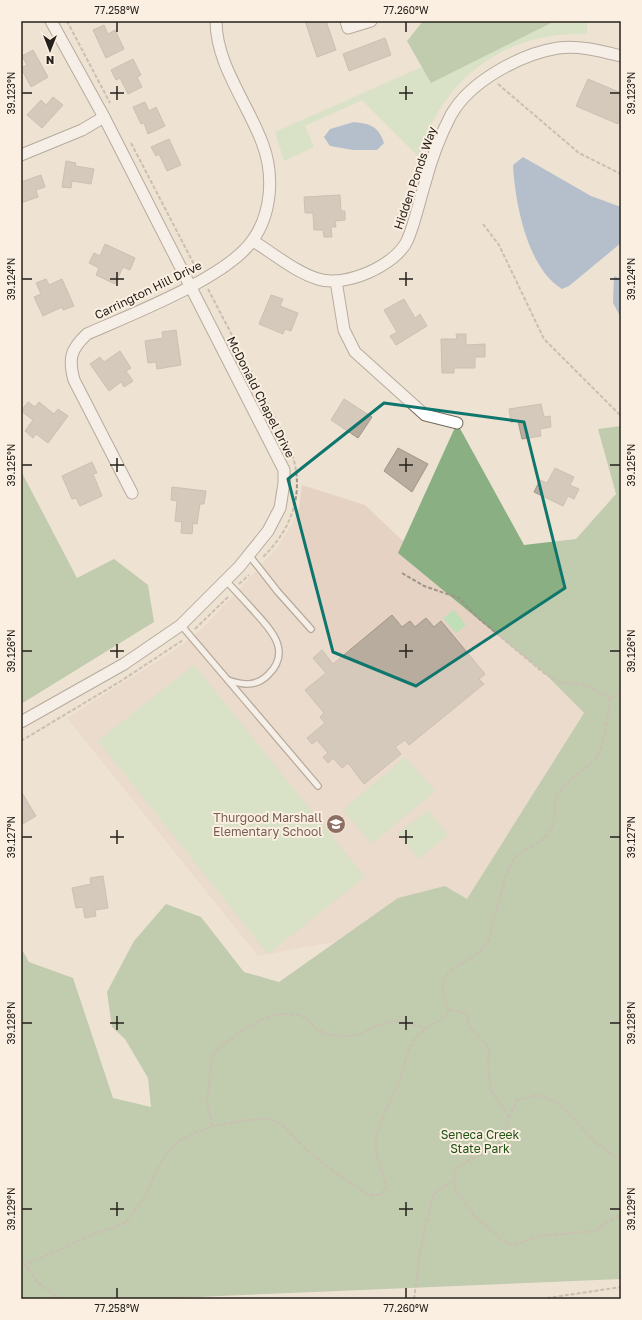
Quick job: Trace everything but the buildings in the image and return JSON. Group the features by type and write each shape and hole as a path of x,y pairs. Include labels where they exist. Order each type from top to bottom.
{"street":[{"name":"McDonald Chapel Drive","path":"21,722 124,664 181,625 226,580 268,531 280,508 284,483 284,470 104,117 51,21"},
{"name":"Carrington Hill Drive","path":"132,493 74,380 70,368 72,353 77,343 87,334 190,287 237,258 253,241 267,210 270,187 269,170 264,146 225,62 216,32 216,21"},
{"path":"346,21 348,28 371,21"},
{"name":"Hidden Ponds Way","path":"253,241 318,279 336,281 366,274 390,260 406,242 425,180 452,114 466,97 503,67 559,48 583,48 621,56"},
{"path":"21,155 82,130 104,117"},
{"path":"336,281 344,330 355,352 425,415 457,423"}],"lane":[{"path":"249,555 278,592 311,629"},
{"path":"226,580 271,630 279,649 278,659 273,670 264,679 248,684 227,680"},
{"path":"181,625 318,786"}],"path":[{"path":"67,21 113,108"},
{"path":"490,77 579,153 621,174"},
{"path":"130,142 199,272"},
{"path":"483,224 499,245 544,339 621,416"},
{"path":"402,573 424,586 459,598 477,617 545,674 561,683 581,684 592,688 610,699"},
{"path":"239,584 249,576"},
{"path":"194,630 230,595"},
{"path":"21,741 141,669 185,638"},
{"path":"28,1270 29,1263 94,1234 125,1223 144,1198 161,1162 172,1146 184,1138 212,1126 248,1120 271,1119 282,1125 308,1151 334,1172 369,1195 381,1195 386,1186 376,1146 383,1115 397,1086 407,1056 416,1037 425,1028 447,1016 449,1010 443,994 443,981 449,970 477,955 487,942 490,936 492,921 496,912 505,878 514,859 550,832 556,816 556,798 565,784 596,757 604,734 610,699 621,692"},
{"path":"449,1010 465,1013 468,1024 475,1035 490,1049 488,1063 491,1090 509,1117"},
{"path":"212,1126 207,1102 212,1055 232,1036 260,1021 294,1013 309,1019 313,1026 322,1032 350,1036 363,1034 387,1021 412,1023 425,1028"},
{"path":"621,1160 597,1144 563,1107 549,1099 538,1096 517,1100 509,1117 504,1138 485,1154 459,1166 454,1171 453,1180 455,1189 475,1216 505,1242 513,1245 539,1236 596,1231 607,1222 621,1215"},
{"path":"414,1299 421,1247 432,1194 453,1180"},
{"path":"21,1259 44,1289 61,1299"},
{"path":"541,1299 621,1287"}],"highlighted area":[{"path":"384,403 524,422 565,588 416,686 333,652 288,479"}],"shaded area":[{"name":"Thurgood Marshall Elementary School","path":"302,485 365,505 584,713 444,955 394,931 258,956 67,718 172,652 203,628 277,548 292,524 299,508"}],"green space":[{"path":"423,21 555,21 431,83 407,41"},
{"path":"458,21 587,21 587,34 557,35 529,41 504,51 480,65 460,83 443,104 429,129 419,157 362,100 305,126 314,147 284,161 275,132 469,46"},
{"name":"Seneca Creek State Park","path":"457,423 524,545 576,539 616,494 598,429 621,426 621,1279 150,1299 21,1299 21,948 29,962 73,978 113,1098 151,1107 148,1078 125,1039 112,1027 107,992 134,941 166,904 201,917 244,972 279,982 398,898 445,886 467,899 584,713 545,674 398,553"},
{"path":"21,471 77,578 114,559 148,585 154,622 21,704"},
{"path":"454,610 466,625 456,633 443,618"},
{"path":"194,665 365,877 268,954 98,741"},
{"path":"405,757 435,791 372,844 343,810"},
{"path":"428,810 448,835 418,859 398,833"}],"water":[{"path":"354,122 369,125 376,129 382,137 384,143 377,150 353,150 330,146 324,137 330,129"},
{"path":"523,157 591,196 621,207 621,243 569,286 562,289 550,279 540,266 525,233 520,215 513,165"},
{"path":"614,276 621,279 621,318 613,303"}],"place":[{"name":"Thurgood Marshall Elementary School","path":"336,824"}]}
